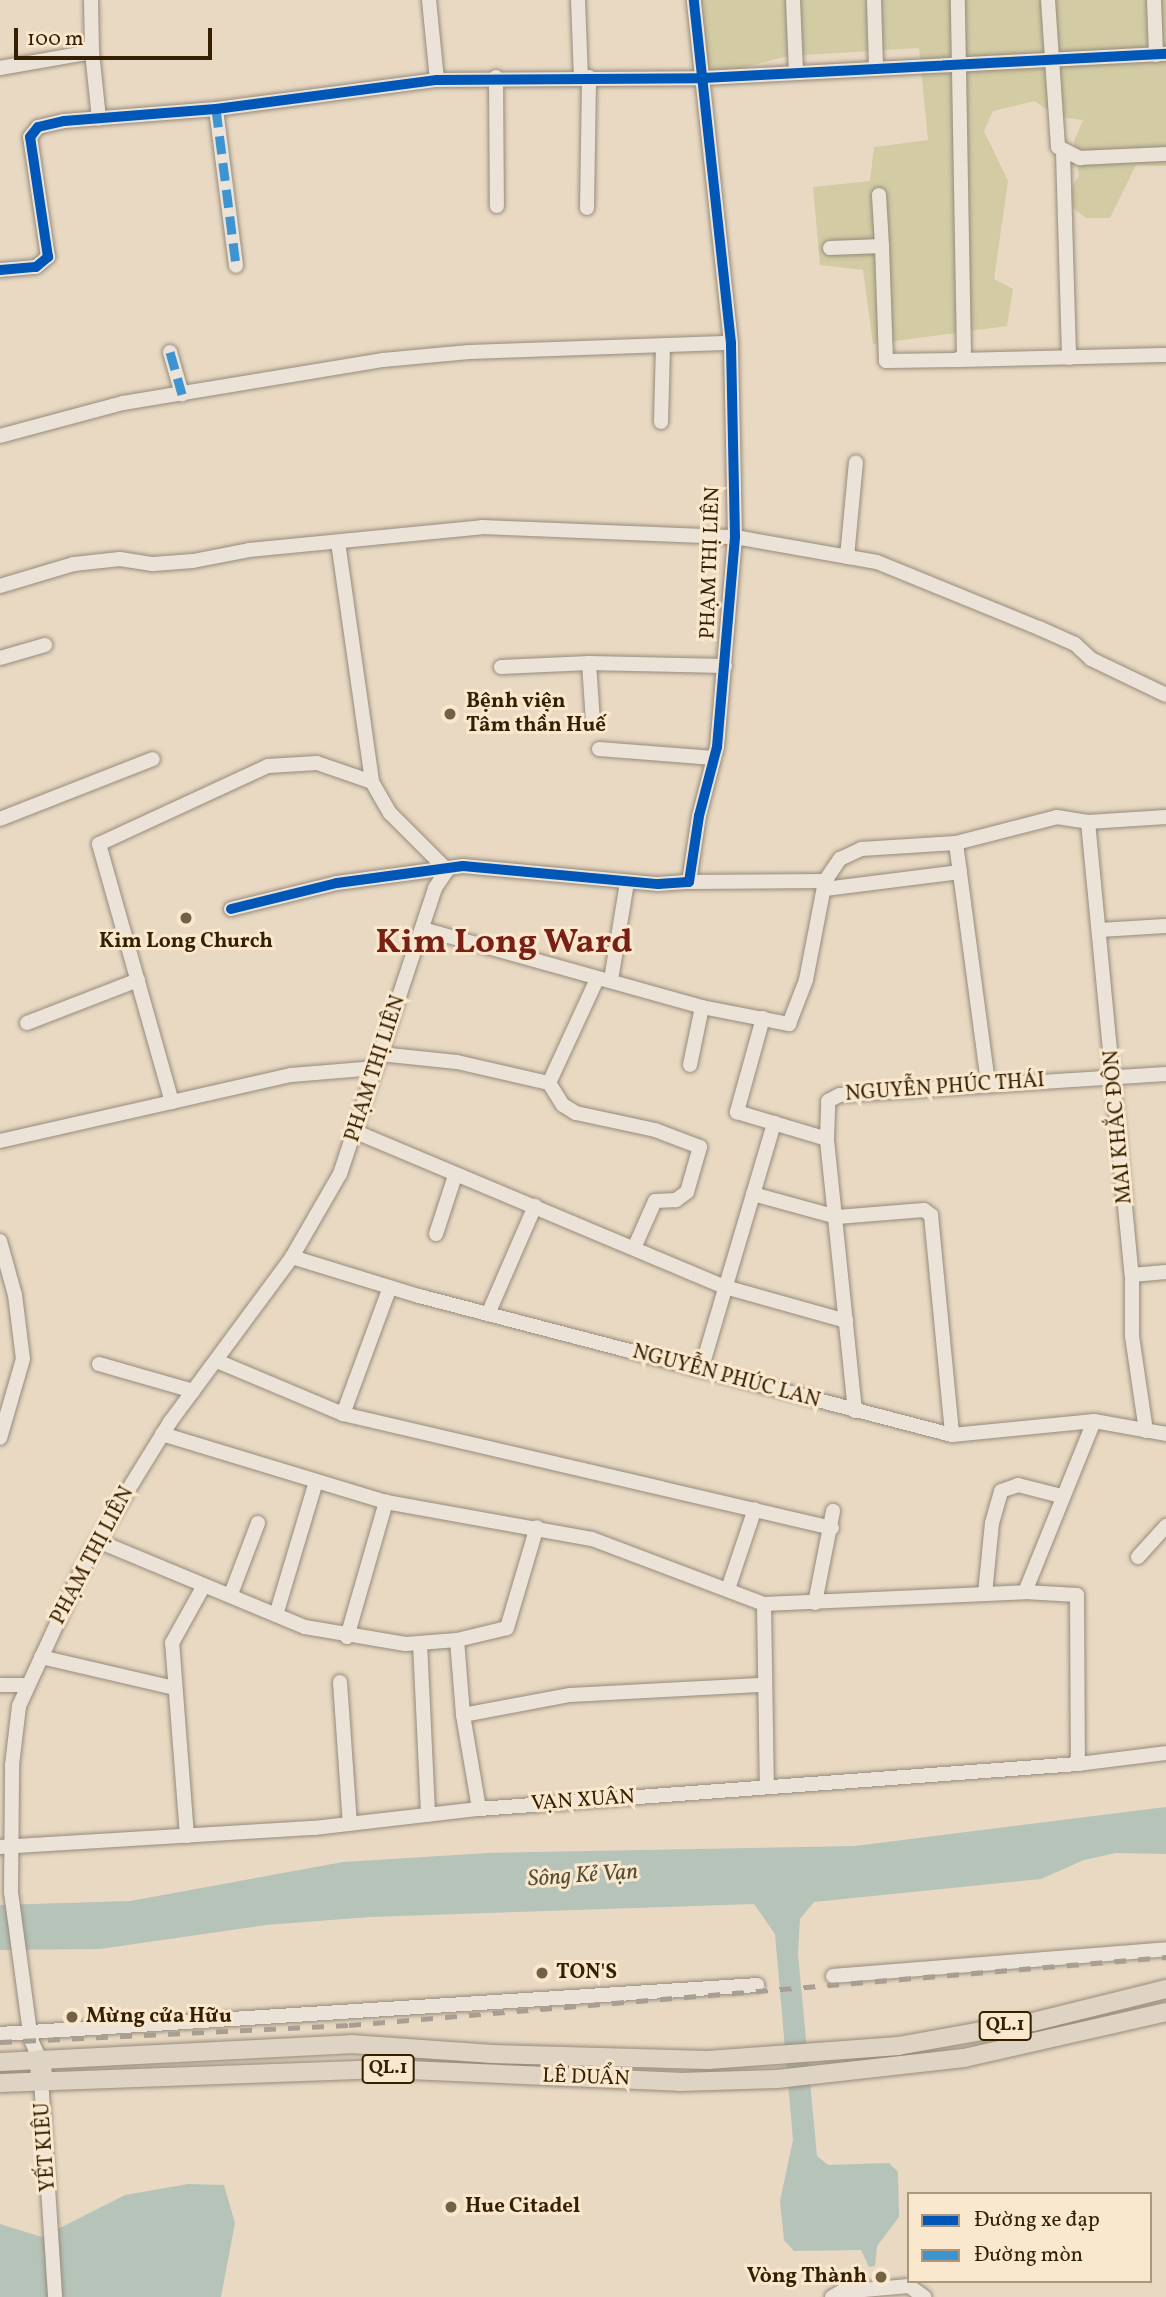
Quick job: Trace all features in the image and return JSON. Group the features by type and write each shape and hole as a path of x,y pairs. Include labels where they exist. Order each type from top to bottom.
{"main road":[{"name":"LÊ DUẨN","path":"0,2083 41,2070 385,2045 608,2059 708,2060 898,2046 1033,2022 1166,1989"},
{"name":"LÊ DUẨN","path":"0,2062 41,2070 385,2068 679,2082 777,2079 964,2059 1166,2012"},
{"path":"385,2045 385,2068"}],"street":[{"path":"91,0 92,52 99,119"},
{"path":"429,0 437,80"},
{"path":"578,0 585,77 587,208"},
{"name":"PHẠM THỊ LIÊN","path":"689,882 714,758 725,666 735,537 731,344 694,0"},
{"path":"793,0 796,71"},
{"path":"874,0 876,66"},
{"path":"956,360 964,356 966,349 958,0"},
{"path":"1048,0 1054,134 1063,152 1069,358"},
{"path":"0,270 36,267 48,257 30,136 38,127 216,109 437,80 703,78 876,66 960,66 1161,54 1154,0"},
{"path":"0,68 92,52"},
{"path":"496,78 497,206"},
{"path":"216,109 236,266"},
{"path":"1063,152 1080,158 1166,154"},
{"path":"879,195 886,361 1166,355"},
{"path":"830,248 882,247"},
{"path":"0,436 123,403 395,359 469,352 731,344"},
{"path":"661,422 663,346"},
{"path":"170,352 182,394"},
{"path":"847,557 856,462"},
{"path":"0,586 74,564 120,559 153,564 193,561 249,550 482,527 735,537 877,562 1075,644 1091,659 1166,695"},
{"path":"338,542 372,782 390,813 447,870"},
{"path":"0,658 45,645"},
{"path":"502,667 589,663 725,666"},
{"path":"589,663 593,722"},
{"path":"598,749 714,758"},
{"path":"0,819 152,759"},
{"path":"172,1102 99,844 268,766 317,763 372,782"},
{"path":"423,929 702,1007 789,1024 806,980 825,885 840,859 861,849 956,844 1057,817 1088,822 1166,817"},
{"name":"MAI KHẮC ĐÔN","path":"1088,822 1115,1077 1132,1275 1132,1336 1146,1431"},
{"path":"956,844 988,1084"},
{"path":"231,909 337,883 447,870 495,868 627,882 825,885 960,872"},
{"name":"PHẠM THỊ LIÊN","path":"41,2070 31,2033 19,1966 5,1847 15,1735 28,1685 98,1541 162,1434 292,1256 340,1174 435,888 447,870"},
{"path":"550,1083 604,979 627,882"},
{"path":"1099,930 1166,926"},
{"path":"27,1023 138,980"},
{"path":"690,1065 702,1007"},
{"path":"763,1018 737,1112 828,1139"},
{"path":"0,1141 291,1075 378,1061 457,1062 550,1083 563,1105 576,1113 655,1130 700,1147 687,1192 676,1200 655,1201 635,1246"},
{"name":"NGUYỄN PHÚC THÁI","path":"855,1411 828,1139 827,1106 833,1096 1166,1074"},
{"path":"701,1370 774,1123"},
{"path":"356,1132 455,1176 635,1246 725,1287 846,1321"},
{"path":"436,1234 455,1176"},
{"path":"752,1194 837,1217 924,1210 931,1215 952,1435"},
{"path":"488,1314 536,1206"},
{"path":"0,1241 15,1295 23,1359 0,1438"},
{"name":"NGUYỄN PHÚC LAN","path":"292,1256 488,1314 952,1435 1094,1421 1166,1434"},
{"path":"1132,1275 1166,1272"},
{"path":"343,1414 390,1287"},
{"path":"217,1361 343,1414 832,1528"},
{"path":"99,1364 193,1391"},
{"path":"1025,1592 1061,1496 1094,1421"},
{"path":"162,1434 386,1502 592,1539 764,1604 1025,1592 1077,1595 1078,1764"},
{"path":"276,1615 316,1482"},
{"path":"985,1594 986,1558 1001,1491 1018,1485 1061,1496"},
{"path":"347,1637 386,1502"},
{"path":"727,1589 755,1508"},
{"path":"815,1603 834,1511"},
{"path":"231,1594 258,1523"},
{"path":"1138,1557 1166,1526"},
{"path":"98,1541 203,1587 231,1594 276,1615 347,1637 420,1643 457,1640 507,1628 537,1527"},
{"path":"187,1836 172,1643 203,1587"},
{"path":"764,1604 767,1786"},
{"path":"457,1640 463,1715 480,1809"},
{"path":"420,1643 428,1815"},
{"path":"41,1657 174,1688"},
{"path":"340,1682 350,1824"},
{"path":"0,1685 28,1685"},
{"path":"463,1715 570,1695 764,1685"},
{"name":"VẠN XUÂN","path":"5,1847 350,1824 480,1809 1078,1764 1166,1753"},
{"path":"833,1976 1166,1949"},
{"path":"0,2034 757,1984"},
{"name":"YẾT KIÊU","path":"41,2070 55,2297"},
{"path":"836,2294 909,2286 924,2297"}],"shaded area":[{"path":"694,0 1166,0 1166,166 1136,165 1110,218 1086,218 1063,200 1079,176 1074,141 1083,120 1060,117 1034,101 993,111 984,131 1008,181 994,279 1013,289 1007,326 873,344 863,270 820,265 813,187 870,181 874,147 928,140 919,48 788,56 703,78"}],"water":[{"name":"Sông Kẻ Vạn","path":"1166,1807 1166,1854 1116,1853 1084,1860 1041,1879 814,1902 800,1919 798,1954 817,2156 828,2165 889,2163 898,2172 899,2217 877,2246 875,2266 869,2267 861,2250 794,2251 784,2240 780,2201 793,2140 775,1934 754,1904 370,1917 266,1925 100,1949 0,1950 0,1905 130,1901 343,1862 488,1853 855,1846"},
{"path":"188,2184 224,2185 235,2223 221,2297 0,2297 0,2224 42,2237 125,2195"}],"railway":[{"path":"0,2042 349,2025 1166,1957"}],"marked path":[{"path":"216,109 236,266"},
{"path":"170,352 182,394"}],"cycle path":[{"path":"231,909 337,883 463,866 658,884 689,882 699,816 717,747 735,537 731,343 694,0"},
{"path":"0,270 36,267 48,257 30,137 38,127 64,121 216,109 437,80 703,78 1166,54"}],"place":[{"name":"Bệnh viện Tâm thần Huế","path":"450,714"},
{"name":"Kim Long Church","path":"186,918"},
{"name":"TON'S","path":"542,1973"},
{"name":"Mừng cửa Hữu","path":"72,2017"},
{"name":"Hue Citadel","path":"451,2207"},
{"name":"Vòng Thành","path":"881,2277"}],"district":[{"name":"Kim Long Ward","path":"504,943"}]}
